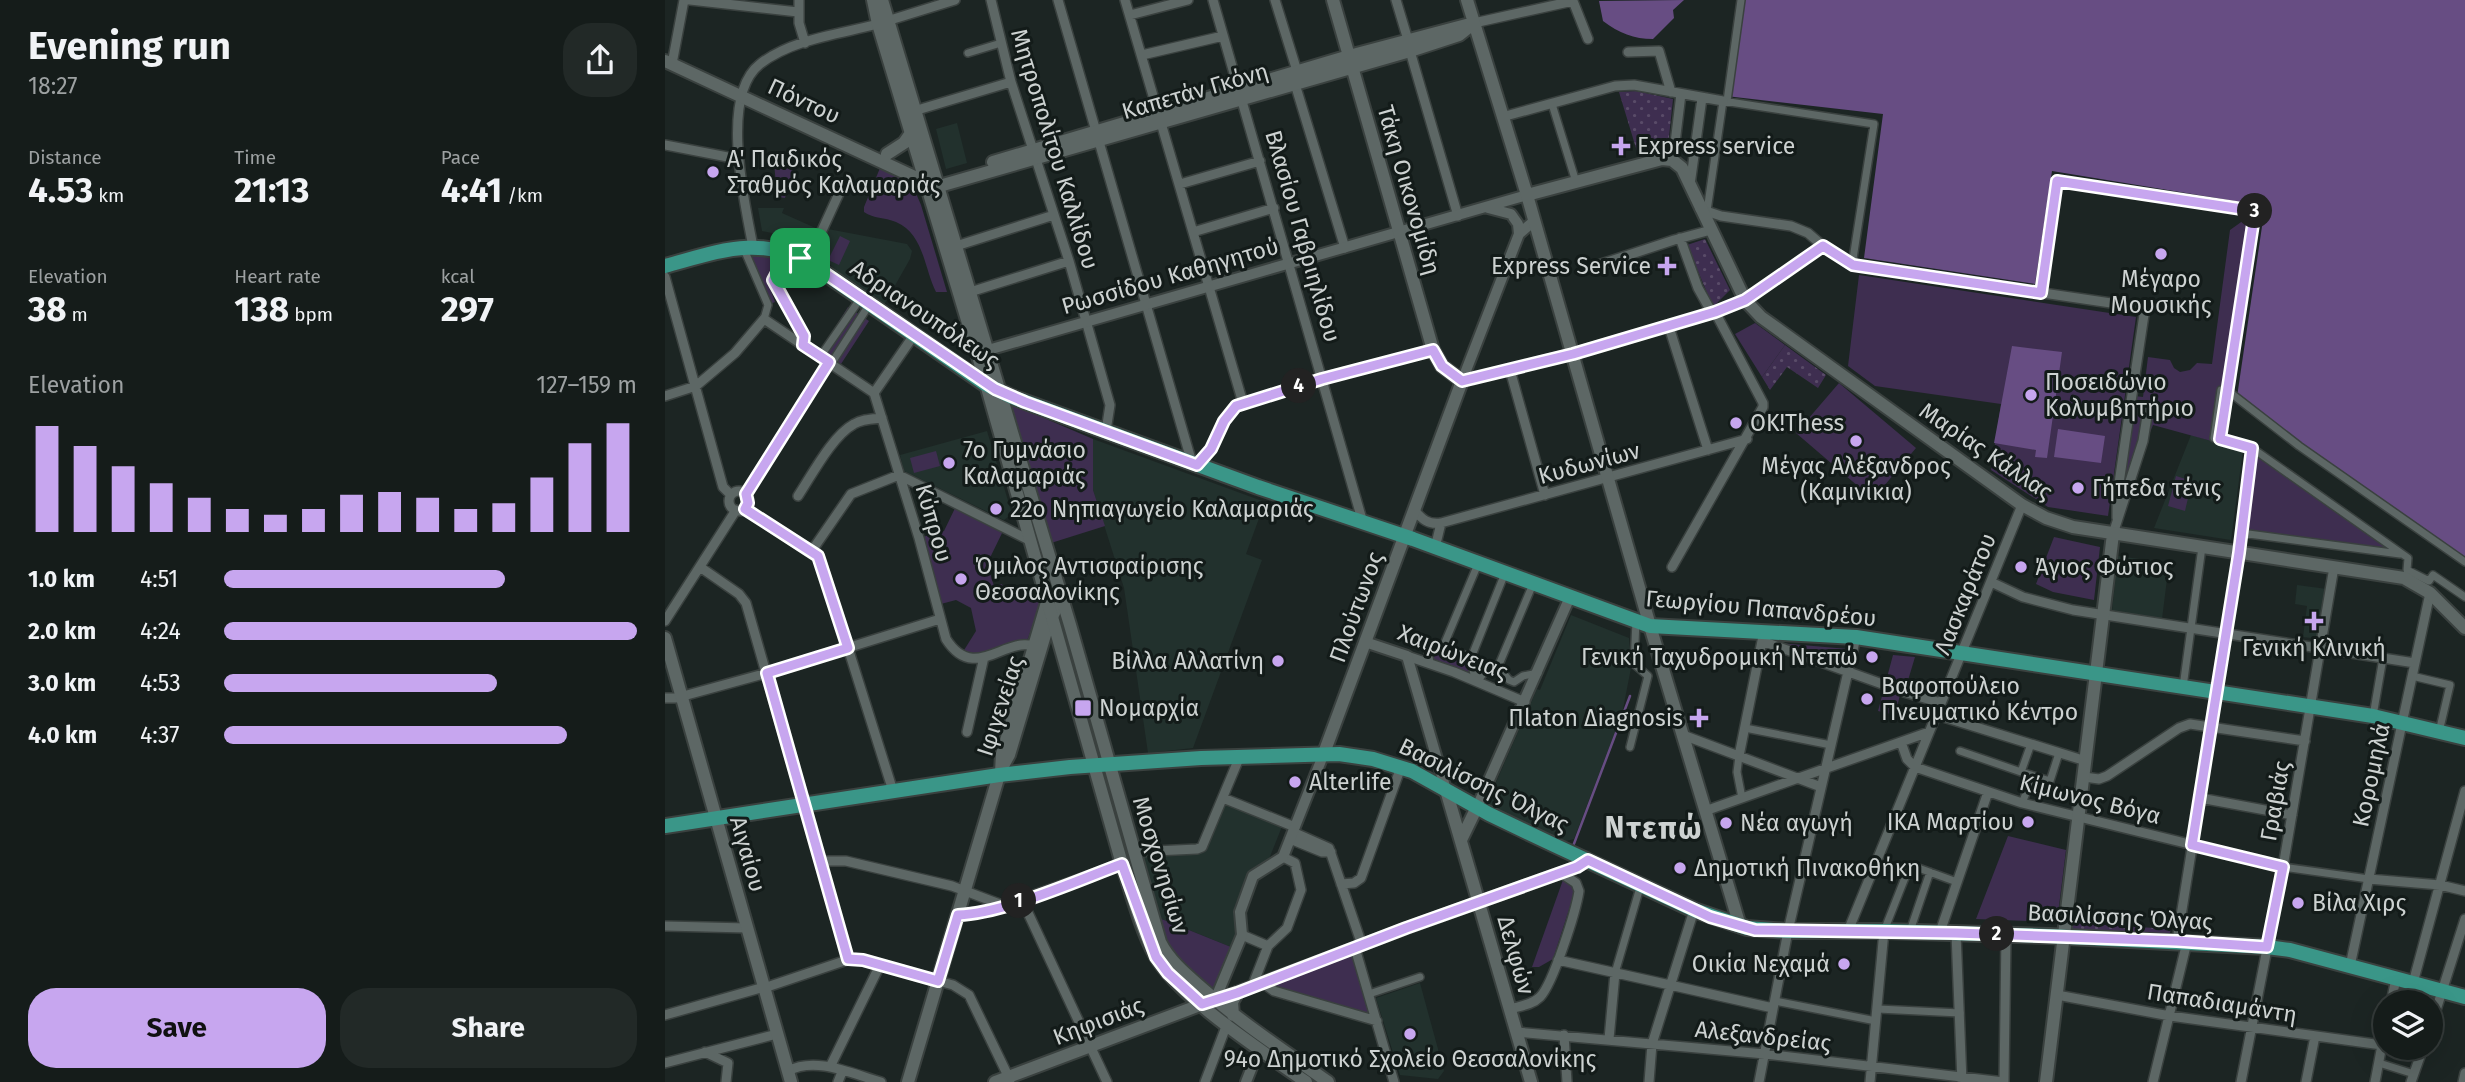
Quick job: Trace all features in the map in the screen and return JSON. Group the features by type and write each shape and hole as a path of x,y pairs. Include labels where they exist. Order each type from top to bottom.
{"main road":[{"path":"873,0 914,111 929,178"},
{"path":"881,0 882,22 911,133 929,178"},
{"name":"Τάκη Οικονομίδη","path":"1333,0 1433,350 1442,366 1462,381"},
{"path":"1467,0 1535,220 1650,626 1740,926"},
{"name":"Καπετάν Γκόνη","path":"929,178 1034,154 1409,46 1473,23"},
{"name":"Πόντου","path":"669,58 929,178"},
{"name":"Πόντου","path":"744,92 887,154 929,178"},
{"path":"887,154 904,143 911,133"},
{"path":"1527,195 1660,160"},
{"name":"Μαρίας Κάλλας","path":"1660,160 1677,163 1704,210 1745,300 1771,325 2022,505 2056,522 2113,534 2416,578 2465,628"},
{"name":"Μοσχονησίων","path":"929,178 955,246 1001,392 1110,764 1133,852 1164,949 1179,967 1215,1000 1230,1019"},
{"name":"Μοσχονησίων","path":"929,178 1122,864 1156,957 1168,973 1202,1004 1230,1019"},
{"name":"Αδριανουπόλεως","path":"665,266 748,246 788,252 810,264 985,384 1001,392"},
{"name":"Πλούτωνος","path":"1324,753 1462,381"},
{"name":"Γεωργίου Παπανδρέου","path":"1001,392 1650,626 1763,636 1856,637 2373,716 2465,738"},
{"path":"2046,1082 2113,534"},
{"name":"Αιγαίου","path":"665,638 789,1077"},
{"name":"Βασιλίσσης Όλγας","path":"665,826 999,775 1095,765 1324,753 1358,756 1401,767 1476,807 1694,910 1740,926 1788,931 1940,932 2267,947 2290,950 2439,990"},
{"path":"908,1082 999,775"},
{"name":"Δελφών","path":"1446,790 1531,1082"},
{"path":"1461,840 1476,807"},
{"name":"Βασιλίσσης Όλγας","path":"2443,991 2465,997"},
{"path":"1230,1019 1232,1002 1237,993"},
{"name":"Κηφισιάς","path":"995,1082 1215,1000"},
{"path":"1230,1019 1259,1049 1306,1082"},
{"path":"1230,1019 1328,1082"}],"street":[{"path":"669,58 684,0"},
{"path":"689,0 798,12"},
{"path":"799,0 799,23 805,43"},
{"path":"665,396 696,386 735,353 764,319 768,304 748,246 738,159 739,113 744,92 757,66 781,52 805,43 955,0"},
{"name":"Μητροπολίτου Καλλίδου","path":"991,0 1011,82 1069,261 1110,405 1106,431"},
{"path":"1058,0 1195,464 1211,449 1228,413 1243,403 1433,350"},
{"path":"1125,0 1243,403"},
{"path":"1130,15 1188,0"},
{"name":"Βλασίου Γαβριηλίδου","path":"1213,0 1364,524"},
{"path":"1275,0 1345,248"},
{"path":"1396,0 1458,216"},
{"path":"1741,0 1704,210 1721,216 1791,226 1808,233 1853,265 2145,308 2117,497 2117,518"},
{"path":"1573,1 1588,39"},
{"name":"Καπετάν Γκόνη","path":"1473,23 1573,1"},
{"path":"1142,55 1223,36"},
{"path":"968,53 1001,43"},
{"path":"1628,52 1655,50 1660,53 1671,92"},
{"path":"914,111 1011,82"},
{"path":"1502,117 1615,86 1634,85 1874,124 1853,265"},
{"path":"1660,160 1675,144 1681,94"},
{"path":"1690,186 1702,98"},
{"path":"1552,104 1576,182"},
{"path":"665,145 738,159"},
{"path":"1180,184 1260,161"},
{"path":"2041,293 2057,181 2255,211 2220,439 2252,448 2404,555 2408,558 2407,570 2416,578 2429,581 2433,575 2465,597"},
{"path":"810,264 814,248 841,189"},
{"name":"Ρωσσίδου Καθηγητού","path":"988,350 1527,195"},
{"path":"1193,232 1274,208"},
{"path":"1485,208 1511,214 1518,224 1519,234"},
{"path":"955,246 1054,215"},
{"name":"Πλούτωνος","path":"1462,381 1519,234 1535,220"},
{"path":"1595,266 1711,230"},
{"path":"1672,567 1762,412 1763,403 1698,288 1680,238"},
{"path":"1462,381 1573,354 1714,313 1745,300 1823,246"},
{"path":"788,252 773,280 804,336 803,345"},
{"path":"970,292 1069,261"},
{"path":"665,277 723,487 731,495"},
{"path":"827,361 865,302"},
{"path":"665,621 740,509 748,503 746,494 865,302"},
{"path":"764,319 874,393 914,335"},
{"path":"1669,327 1708,450"},
{"path":"1510,370 1545,495"},
{"path":"2226,390 2299,446 2465,562"},
{"name":"Κύπρου","path":"874,393 950,646 973,658 984,657"},
{"path":"2113,534 2147,426 2148,410 2130,408"},
{"path":"798,496 846,429 861,421 882,418"},
{"name":"Κυδωνίων","path":"1441,523 1747,439"},
{"path":"2153,1082 2170,1016 2182,941 2192,845 2239,553 2252,448"},
{"path":"811,552 851,494 899,475 1031,541"},
{"path":"731,495 739,491 746,494"},
{"path":"731,495 730,505 811,552 822,563 893,791"},
{"name":"Λασκαράτου","path":"1848,931 2022,505"},
{"path":"1414,510 1423,520 1441,523 1435,548"},
{"path":"2241,533 2404,555"},
{"path":"2183,688 2202,547"},
{"path":"1443,647 1478,564"},
{"name":"Γραβιάς","path":"2241,1082 2283,867 2334,567"},
{"path":"700,568 745,599 848,959"},
{"path":"1488,667 1480,678 1474,675 1471,658 1505,573"},
{"path":"1991,582 2035,601 2103,614 2415,663"},
{"path":"1498,667 1533,583"},
{"name":"Κορομηλά","path":"2350,966 2430,593"},
{"path":"1476,807 1570,597"},
{"name":"Ιφιγενείας","path":"999,775 1001,754 1047,599"},
{"name":"Ιφιγενείας","path":"999,775 1010,755 1053,618 1062,599"},
{"path":"665,698 682,697 767,673 940,618"},
{"path":"1630,747 1648,676 1634,664 1636,621"},
{"path":"1742,798 1737,772 1739,756 1763,636 1885,685 1941,703"},
{"path":"1759,1082 1788,931 1856,637"},
{"name":"Χαιρώνειας","path":"1365,642 1430,663 1525,702"},
{"path":"967,732 984,657 1025,644 1033,646"},
{"path":"1430,663 1428,650 1443,647 1488,667 1498,667 1514,682 1523,676 1538,673"},
{"path":"1407,656 1446,790"},
{"path":"2373,716 2383,658"},
{"path":"2412,676 2450,685 2439,732"},
{"path":"1937,715 2086,761"},
{"path":"2084,777 2103,778 2190,724 2305,741"},
{"path":"1745,728 1831,745"},
{"path":"1706,811 1929,732"},
{"path":"1683,734 1821,787"},
{"path":"1901,742 1907,759 1915,767"},
{"path":"2021,772 2031,744"},
{"path":"1960,751 2050,780 2059,753"},
{"name":"Πλούτωνος","path":"1283,857 1324,753"},
{"path":"1133,852 1200,849 1240,757"},
{"path":"1341,884 1354,883 1361,878 1401,767"},
{"name":"Κίμωνος Βόγα","path":"1915,767 2079,819 2283,867 2369,879 2440,885 2465,891"},
{"path":"2022,803 2033,776"},
{"path":"2413,983 2465,791"},
{"path":"1940,932 1988,792"},
{"path":"1223,798 1292,833 1327,846 1331,852 1359,946 1369,994 1394,1082"},
{"path":"2200,798 2292,815"},
{"path":"1215,1000 1242,935 1240,912 1253,876 1283,857 1295,863 1302,888 1287,928 1268,946 1257,985"},
{"path":"1215,1000 1577,867 1588,860"},
{"path":"821,861 846,861 965,890 1005,905"},
{"path":"958,915 971,915 1023,900 1122,864"},
{"path":"1870,1082 1884,931 1910,865 1957,882"},
{"path":"1910,931 1930,872"},
{"path":"1510,1009 1533,1003 1541,996 1558,960 1579,891 1575,881 1561,873"},
{"path":"1609,1040 1615,973 1641,884"},
{"path":"1023,900 1107,1082"},
{"path":"1649,1082 1652,1044 1694,910"},
{"path":"2443,991 2465,919"},
{"path":"665,926 747,928"},
{"path":"1956,933 1962,1080"},
{"path":"1242,935 1268,946"},
{"path":"2004,1082 2006,935"},
{"path":"665,1015 764,988 848,959 863,960 958,987 969,995 1009,1079"},
{"path":"1558,960 1670,985 1876,1021"},
{"path":"830,1068 880,965"},
{"path":"1369,994 1420,977"},
{"path":"2394,990 2396,978"},
{"path":"1257,985 1377,1021"},
{"name":"Παπαδιαμάντη","path":"2057,995 2170,1016 2373,1044"},
{"path":"1878,1009 1960,1013"},
{"path":"1205,1082 1230,1019"},
{"name":"Αλεξανδρείας","path":"1516,1032 1765,1054 1962,1080 2004,1082"},
{"path":"665,1063 777,1034"},
{"path":"1564,1035 1566,1082"},
{"path":"2306,1082 2315,1036"},
{"path":"1246,1082 1259,1049"},
{"path":"705,1052 728,1063 726,1082"},
{"path":"2375,1082 2380,1060"},
{"path":"2379,1063 2413,1078 2419,1060"},
{"path":"789,1077 800,1065 830,1068 881,1082"},
{"path":"838,1082 842,1072"},
{"path":"2463,1082 2465,1073"}],"shaded area":[{"path":"1684,0 1673,10 1674,18 1653,39 1621,32 1603,21 1599,1"},
{"path":"1742,0 2465,0 2465,559 2299,445 2237,397 2265,206 2052,171 2035,284 1864,258 1883,114 1726,96"},
{"path":"1636,91 1673,99 1668,146 1658,153 1639,158 1619,92"},
{"path":"957,123 967,163 946,169 936,129"},
{"path":"774,162 793,171 785,198 777,197"},
{"path":"880,168 912,184 947,292 936,292 918,243 905,227 864,212"},
{"path":"758,208 784,208 782,213 820,230 811,247 787,236 762,231"},
{"path":"2251,215 2215,442 2153,425 2117,514 2135,396 2143,397 2148,357 2170,360 2180,372 2190,370 2197,363 2212,364 2230,230"},
{"path":"828,229 907,244 912,251 910,259 884,305 836,271 818,252"},
{"path":"840,236 850,241 839,265 828,260"},
{"path":"1705,239 1730,290 1713,307 1687,245"},
{"path":"746,254 764,255 780,260 767,280 775,302 768,305"},
{"name":"Ποσειδώνιο Κολυμβητήριο","path":"1859,275 2136,317 2108,516 2048,507 1991,470 2001,404 1875,386 1848,366"},
{"path":"848,307 869,321 841,364 821,350"},
{"path":"1755,323 1785,345 1762,377 1735,334"},
{"path":"1785,345 1826,375 1818,388 1787,367 1770,390 1762,377"},
{"path":"2012,346 2062,352 2047,458 2035,457 2036,450 1994,443"},
{"name":"Μέγας Αλέξανδρος (Καμινίκια)","path":"1839,383 1916,448 1873,499 1796,433"},
{"path":"1009,403 1093,439 1093,490 1105,526 1051,543"},
{"path":"2058,429 2105,436 2101,463 2054,457"},
{"name":"7ο Γυμνάσιο Καλαμαριάς","path":"987,431 1012,514 1004,520 904,471 900,455"},
{"path":"2191,435 2243,450 2231,540 2154,528"},
{"path":"1093,439 1265,502 1246,554 1262,560 1193,748 1148,753 1124,588 1093,490"},
{"path":"2252,448 2404,555 2241,533"},
{"path":"936,451 940,466 914,473 910,458"},
{"path":"2176,476 2192,481 2185,511 2168,506"},
{"name":"Όμιλος Αντισφαίρισης Θεσσαλονίκης","path":"957,504 1005,527 984,570 990,573 994,586 1002,584 1007,599 1042,599 1026,644 984,657 961,655 976,631 971,608 956,600 937,605 919,538 944,531"},
{"path":"2054,537 2100,547 2094,600 2053,592 2036,584"},
{"path":"2118,556 2169,563 2162,619 2112,611"},
{"name":"Γενική Κλινική","path":"2297,585 2327,589 2319,639 2303,637 2307,606 2295,604"},
{"path":"1571,615 1629,638 1631,668 1622,714 1574,839 1559,843 1486,805 1537,689 1540,690"},
{"path":"1779,643 1848,649 1845,665"},
{"path":"1445,650 1469,660 1470,673 1431,658"},
{"path":"1893,655 1915,657 1906,687 1902,687 1895,715 1878,711"},
{"path":"1227,802 1283,824 1269,859 1249,871 1234,908 1238,926 1231,947 1159,918 1143,857 1205,852"},
{"path":"2008,836 2066,850 2057,922 1976,919"},
{"path":"1564,877 1576,888 1553,959 1539,967 1532,967"},
{"path":"1159,918 1231,947 1212,994 1169,950"},
{"path":"2071,923 2171,929 2169,936 2070,932"},
{"path":"1355,948 1377,1021 1263,983"},
{"name":"94ο Δημοτικό Σχολείο Θεσσαλονίκης","path":"1420,983 1444,1071 1438,1079 1400,1075 1376,998"}],"waterway":[{"path":"1572,849 1630,696"}],"place":[{"name":"Express service","path":"1621,146"},
{"name":"Α' Παιδικός Σταθμός Καλαμαριάς","path":"713,172"},
{"name":"Μέγαρο Μουσικής","path":"2161,254"},
{"name":"Express Service","path":"1667,266"},
{"name":"Ποσειδώνιο Κολυμβητήριο","path":"2031,395"},
{"name":"OK!Thess","path":"1736,423"},
{"name":"Μέγας Αλέξανδρος (Καμινίκια)","path":"1856,441"},
{"name":"7ο Γυμνάσιο Καλαμαριάς","path":"949,463"},
{"name":"Γήπεδα τένις","path":"2078,488"},
{"name":"22ο Νηπιαγωγείο Καλαμαριάς","path":"996,509"},
{"name":"Άγιος Φώτιος","path":"2021,567"},
{"name":"Όμιλος Αντισφαίρισης Θεσσαλονίκης","path":"961,579"},
{"name":"Γενική Κλινική","path":"2314,621"},
{"name":"Γενική Ταχυδρομική Ντεπώ","path":"1872,657"},
{"name":"Βίλλα Αλλατίνη","path":"1278,661"},
{"name":"Βαφοπούλειο Πνευματικό Κέντρο","path":"1867,699"},
{"name":"Νομαρχία","path":"1083,708"},
{"name":"Πlaton Δiagnosis","path":"1699,718"},
{"name":"Alterlife","path":"1295,782"},
{"name":"ΙΚΑ Μαρτίου","path":"2028,822"},
{"name":"Νέα αγωγή","path":"1726,823"},
{"name":"Δημοτική Πινακοθήκη","path":"1680,868"},
{"name":"Βίλα Χιρς","path":"2298,903"},
{"name":"Οικία Νεχαμά","path":"1844,964"},
{"name":"94ο Δημοτικό Σχολείο Θεσσαλονίκης","path":"1410,1034"}],"district":[{"name":"Ντεπώ","path":"1654,828"}],"route":[{"path":"2057,181 2255,211 2220,439 2252,448 2239,553 2192,845 2283,867 2267,947 1956,933 1755,930 1710,917 1588,860 1577,867 1202,1004 1168,973 1156,957 1122,864 1023,900 971,915 958,915 938,981 863,960 848,959 767,673 848,648 818,556 745,509 748,503 746,494 829,362 803,345 804,336 773,280 788,252 800,258 985,384 1025,402 1197,465 1211,449 1228,413 1243,403 1433,350 1442,366 1462,381 1573,354 1669,327 1745,300 1823,246 1853,265 2041,293 2057,181"}]}
